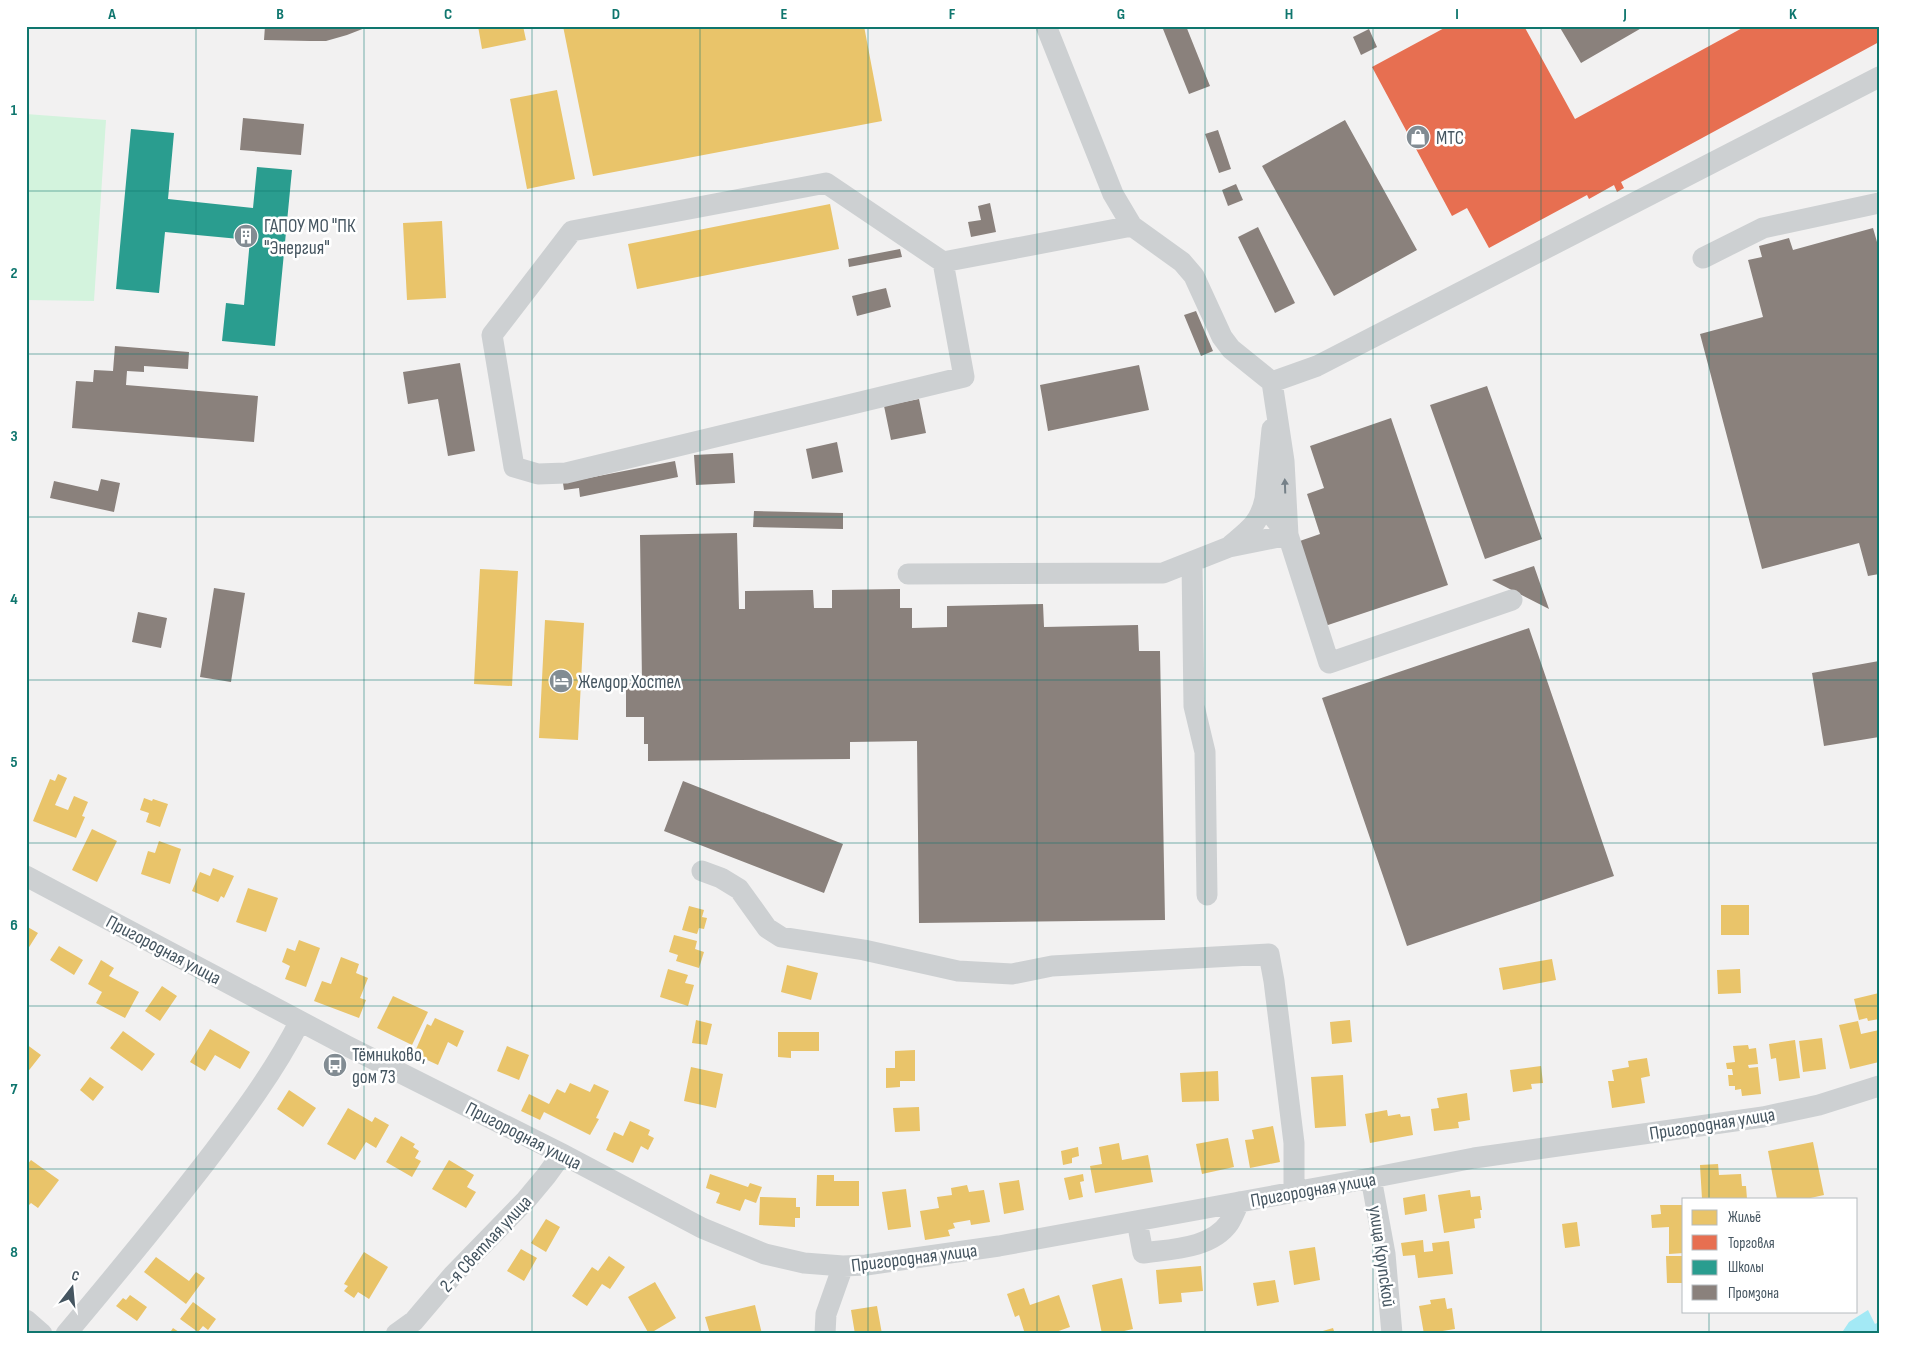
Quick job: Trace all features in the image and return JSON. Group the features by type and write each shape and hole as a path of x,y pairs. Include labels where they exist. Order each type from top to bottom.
{"street":[{"path":"1046,26 1113,194 1132,226 1182,262 1194,276 1222,337 1231,349 1274,392 1284,461 1283,528 1329,663 1512,600"},
{"path":"1274,392 1317,366 1879,77"},
{"path":"943,262 964,377 566,473 538,474 514,467 492,335 572,231 826,183 943,262 1132,226"},
{"path":"1703,258 1763,228 1879,203"},
{"path":"1252,528 1259,519 1265,499 1274,392"},
{"path":"1265,499 1267,510 1283,528"},
{"path":"1229,547 1262,522 1283,528"},
{"path":"908,574 1163,573 1283,528"},
{"path":"1192,562 1194,706 1205,752 1207,895"},
{"path":"702,871 721,878 739,889 767,928 781,937 864,950 958,971 1012,974 1052,966 1269,954 1294,1143 1294,1192"},
{"name":"Пригородная улица","path":"26,876 300,1021 562,1154 702,1228 740,1245 804,1263 843,1266 866,1265 920,1259 1008,1245 1474,1158 1763,1117 1819,1105 1879,1086"},
{"path":"66,1334 153,1230 237,1122 285,1050 300,1021"},
{"name":"2-я Светлая улица","path":"402,1332 414,1321 453,1275 526,1200 562,1154"},
{"name":"улица Крупской","path":"1371,1178 1385,1254 1392,1334"},
{"path":"1137,1221 1142,1253 1188,1247 1219,1234 1229,1223 1239,1202"},
{"path":"825,1334 826,1314 843,1266"},
{"path":"26,1320 42,1334"}],"green space":[{"path":"26,114 106,120 94,301 26,300"}],"water":[{"path":"1868,1310 1875,1324 1879,1322 1879,1334 1841,1334 1849,1322"}],"building: Жильё":[{"path":"478,26 523,26 526,40 482,49"},
{"path":"563,26 864,26 882,121 593,176"},
{"path":"557,90 575,179 527,189 510,99"},
{"path":"830,204 839,249 637,289 628,244"},
{"path":"442,221 446,298 407,300 403,223"},
{"path":"480,569 518,571 512,686 474,684"},
{"name":"Желдор Хостел","path":"545,620 584,623 578,740 539,738"},
{"path":"58,774 67,778 55,805 68,810 74,796 88,802 82,816 85,817 76,838 33,821 50,779 55,781"},
{"path":"144,798 168,804 160,827 146,822 149,813 140,810"},
{"path":"92,829 117,841 97,882 72,870"},
{"path":"159,841 181,849 170,884 141,874 148,851 155,853"},
{"path":"213,868 234,876 224,898 221,896 218,902 192,891 200,872 210,876"},
{"path":"248,888 278,898 266,932 236,922"},
{"path":"1721,905 1749,905 1749,935 1721,935"},
{"path":"689,906 704,910 702,917 707,918 704,929 699,928 697,934 682,930"},
{"path":"26,926 38,933 26,952"},
{"path":"674,935 697,941 695,949 704,952 699,968 676,961 678,955 669,952"},
{"path":"299,940 320,948 306,987 285,979 290,966 282,962 287,948 295,951"},
{"path":"59,946 83,960 74,975 50,960"},
{"path":"341,957 359,964 356,973 368,978 360,998 366,1000 359,1018 314,1001 322,981 331,984"},
{"path":"1552,959 1556,980 1503,990 1499,968"},
{"path":"101,960 114,968 109,976 139,992 125,1018 96,1003 102,992 88,984"},
{"path":"787,965 818,973 811,1000 781,992"},
{"path":"668,969 688,975 685,983 694,985 688,1006 660,997"},
{"path":"1740,969 1741,993 1718,994 1717,970"},
{"path":"162,986 177,996 160,1021 145,1011"},
{"path":"1879,993 1879,1019 1868,1021 1867,1018 1859,1020 1854,999"},
{"path":"393,996 428,1012 412,1045 377,1028"},
{"path":"435,1018 464,1031 457,1047 448,1042 438,1065 414,1054 427,1024 431,1026"},
{"path":"696,1020 712,1024 707,1045 692,1043"},
{"path":"1350,1020 1352,1042 1332,1044 1330,1022"},
{"path":"1858,1021 1861,1034 1879,1030 1879,1062 1850,1069 1839,1025"},
{"path":"210,1029 250,1052 240,1069 215,1055 205,1071 190,1062"},
{"path":"123,1031 155,1054 142,1071 110,1048"},
{"path":"778,1032 819,1032 819,1051 791,1051 791,1058 778,1057"},
{"path":"1822,1038 1826,1069 1803,1072 1799,1041"},
{"path":"1795,1040 1800,1078 1779,1081 1776,1058 1771,1059 1769,1044"},
{"path":"26,1044 41,1055 26,1074"},
{"path":"1748,1045 1749,1049 1756,1048 1758,1064 1748,1065 1749,1068 1758,1067 1761,1094 1742,1096 1741,1089 1735,1090 1735,1086 1729,1086 1728,1075 1733,1075 1732,1069 1727,1069 1726,1063 1735,1062 1733,1046"},
{"path":"507,1046 529,1055 519,1080 497,1071"},
{"path":"915,1050 915,1081 900,1081 900,1087 886,1088 886,1068 895,1068 895,1051"},
{"path":"1647,1058 1650,1076 1641,1078 1645,1103 1612,1108 1608,1081 1614,1081 1612,1070 1629,1067 1628,1061"},
{"path":"1541,1066 1543,1083 1531,1084 1532,1089 1513,1092 1510,1070"},
{"path":"691,1067 723,1074 716,1108 684,1101"},
{"path":"1218,1071 1219,1101 1182,1102 1180,1073"},
{"path":"1343,1075 1346,1126 1315,1128 1311,1077"},
{"path":"90,1077 104,1087 93,1101 80,1090"},
{"path":"570,1083 590,1092 594,1084 609,1091 596,1118 599,1119 590,1135 544,1112 540,1120 521,1111 529,1094 549,1104 557,1089 565,1093"},
{"path":"289,1090 316,1108 303,1127 277,1109"},
{"path":"1467,1093 1470,1120 1458,1122 1459,1128 1434,1131 1431,1109 1439,1108 1437,1098"},
{"path":"919,1107 920,1131 895,1132 893,1108"},
{"path":"348,1108 372,1122 375,1117 389,1125 376,1148 366,1142 355,1160 327,1144"},
{"path":"1387,1110 1388,1116 1400,1114 1401,1117 1410,1116 1413,1135 1370,1143 1365,1114"},
{"path":"630,1121 650,1130 648,1135 654,1138 648,1150 641,1146 633,1163 606,1150 614,1132 623,1136"},
{"path":"1273,1126 1280,1162 1250,1168 1245,1140 1254,1139 1252,1130"},
{"path":"401,1136 415,1144 413,1147 419,1151 415,1158 421,1161 412,1177 386,1162"},
{"path":"1228,1138 1234,1167 1202,1174 1196,1144"},
{"path":"1813,1142 1824,1195 1810,1198 1777,1198 1768,1151"},
{"path":"1119,1143 1122,1160 1148,1155 1153,1182 1095,1193 1090,1166 1102,1164 1099,1147"},
{"path":"1078,1147 1079,1156 1072,1158 1072,1163 1063,1165 1061,1151"},
{"path":"31,1160 59,1180 38,1208 31,1203 26,1208 26,1166"},
{"path":"449,1160 474,1175 467,1187 476,1192 466,1208 432,1189"},
{"path":"1718,1164 1719,1175 1741,1174 1742,1186 1746,1186 1747,1198 1702,1198 1700,1165"},
{"path":"710,1174 748,1187 750,1183 762,1187 756,1203 745,1199 740,1211 716,1203 720,1193 706,1188"},
{"path":"1083,1174 1084,1181 1080,1182 1083,1197 1069,1200 1064,1178"},
{"path":"817,1175 834,1175 834,1181 859,1181 859,1206 816,1206"},
{"path":"1019,1180 1024,1210 1004,1214 999,1183"},
{"path":"967,1185 969,1192 984,1190 990,1222 971,1225 970,1220 953,1223 955,1228 948,1230 950,1236 925,1240 920,1211 939,1208 937,1197 952,1195 951,1188"},
{"path":"906,1189 911,1227 888,1230 882,1192"},
{"path":"1470,1190 1471,1197 1480,1196 1482,1210 1480,1210 1481,1218 1474,1219 1475,1228 1444,1233 1438,1195"},
{"path":"1425,1194 1427,1211 1405,1215 1403,1198"},
{"path":"760,1197 796,1198 796,1207 800,1207 800,1218 795,1218 795,1227 759,1225"},
{"path":"1660,1205 1682,1205 1682,1253 1669,1254 1669,1227 1652,1228 1651,1215 1661,1214"},
{"path":"546,1219 560,1227 546,1252 531,1243"},
{"path":"1577,1222 1580,1246 1565,1248 1562,1224"},
{"path":"1423,1240 1424,1252 1433,1251 1432,1243 1449,1241 1453,1274 1418,1278 1415,1255 1403,1256 1401,1243"},
{"path":"1315,1247 1320,1280 1294,1285 1289,1251"},
{"path":"521,1249 537,1258 524,1281 507,1271"},
{"path":"364,1252 388,1267 369,1299 358,1292 354,1298 344,1291 348,1286 344,1284"},
{"path":"609,1256 625,1267 610,1289 602,1284 587,1306 572,1296 592,1267 598,1271"},
{"path":"1666,1256 1682,1256 1682,1283 1667,1283"},
{"path":"156,1257 189,1281 196,1272 205,1278 186,1304 144,1272"},
{"path":"1201,1266 1203,1291 1181,1293 1182,1302 1159,1304 1156,1270"},
{"path":"1122,1278 1133,1329 1102,1334 1092,1285"},
{"path":"1275,1280 1279,1302 1257,1306 1253,1283"},
{"path":"655,1282 676,1318 649,1334 628,1297"},
{"path":"1024,1288 1030,1305 1059,1295 1070,1327 1050,1334 1025,1334 1019,1315 1015,1317 1007,1294"},
{"path":"130,1295 147,1307 137,1321 116,1306 123,1298 126,1300"},
{"path":"1445,1298 1447,1309 1452,1308 1455,1329 1424,1334 1419,1306 1431,1304 1430,1300"},
{"path":"193,1302 216,1319 208,1330 203,1326 198,1332 180,1319"},
{"path":"755,1305 762,1334 710,1334 705,1317"},
{"path":"877,1306 882,1334 855,1334 851,1310"},
{"path":"173,1328 182,1334 169,1334"},
{"path":"1333,1328 1335,1334 1316,1334 1316,1333"}],"building: Торговля":[{"path":"1448,26 1524,26 1575,119 1746,26 1879,26 1879,42 1621,182 1624,188 1617,192 1614,185 1589,199 1587,195 1489,248 1467,208 1452,216 1372,67"}],"building: Школы":[{"name":"ГАПОУ МО \"ПК \"Энергия\"","path":"131,129 174,133 168,199 253,208 257,167 292,170 275,346 222,341 226,303 244,305 250,240 165,232 159,293 116,289"}],"building: Промзона":[{"path":"265,26 365,26 365,28 326,41 310,41 264,40"},
{"path":"1169,26 1186,26 1210,86 1189,94 1163,29"},
{"path":"1559,26 1645,26 1581,63"},
{"path":"1369,29 1377,47 1361,55 1353,37"},
{"path":"243,118 304,124 301,155 240,150"},
{"path":"1345,120 1417,250 1334,296 1262,166"},
{"path":"1218,130 1231,169 1219,173 1205,134"},
{"path":"1236,184 1243,200 1228,206 1222,190"},
{"path":"990,203 996,232 971,237 968,222 981,220 978,206"},
{"path":"1258,227 1295,303 1275,313 1238,237"},
{"path":"1873,228 1879,249 1879,574 1868,576 1859,543 1762,569 1700,334 1763,317 1748,260 1762,257 1759,246 1789,238 1793,250"},
{"path":"900,249 902,257 849,267 848,259"},
{"path":"886,288 891,307 857,316 852,296"},
{"path":"1196,311 1213,351 1201,356 1184,315"},
{"path":"115,346 189,352 188,369 144,366 144,372 127,371 126,385 258,396 254,442 72,428 76,381 93,382 94,370 113,371"},
{"path":"460,363 475,451 448,456 438,399 408,404 403,372"},
{"path":"1139,365 1149,410 1048,431 1040,385"},
{"path":"1487,386 1542,539 1485,559 1430,405"},
{"path":"919,399 926,433 891,440 884,406"},
{"path":"1391,418 1448,585 1322,627 1294,543 1320,534 1307,494 1324,488 1310,446"},
{"path":"837,442 843,472 812,479 806,449"},
{"path":"733,453 735,483 696,485 694,455"},
{"path":"675,461 678,477 580,497 579,488 564,490 563,483"},
{"path":"101,479 120,483 114,512 50,498 54,481 98,491"},
{"path":"754,511 843,513 843,529 753,527"},
{"path":"737,533 739,609 745,609 745,591 813,590 814,608 832,608 832,590 900,589 900,608 912,608 912,628 947,627 947,606 1043,604 1044,627 1138,625 1139,651 1160,651 1165,920 919,923 917,741 850,742 850,759 648,761 648,744 644,744 644,717 626,717 626,683 642,683 640,535"},
{"path":"1534,566 1549,609 1492,580"},
{"path":"214,588 245,593 231,682 200,677"},
{"path":"138,612 167,618 161,648 132,642"},
{"path":"1529,628 1614,876 1407,946 1322,698"},
{"path":"1879,661 1879,737 1824,746 1812,673"},
{"path":"683,781 843,844 824,893 664,831"}],"place":[{"name":"МТС","path":"1418,137"},
{"name":"ГАПОУ МО \"ПК \"Энергия\"","path":"246,236"},
{"name":"Желдор Хостел","path":"561,681"},
{"name":"Тёмниково, дом 73","path":"335,1065"}]}
